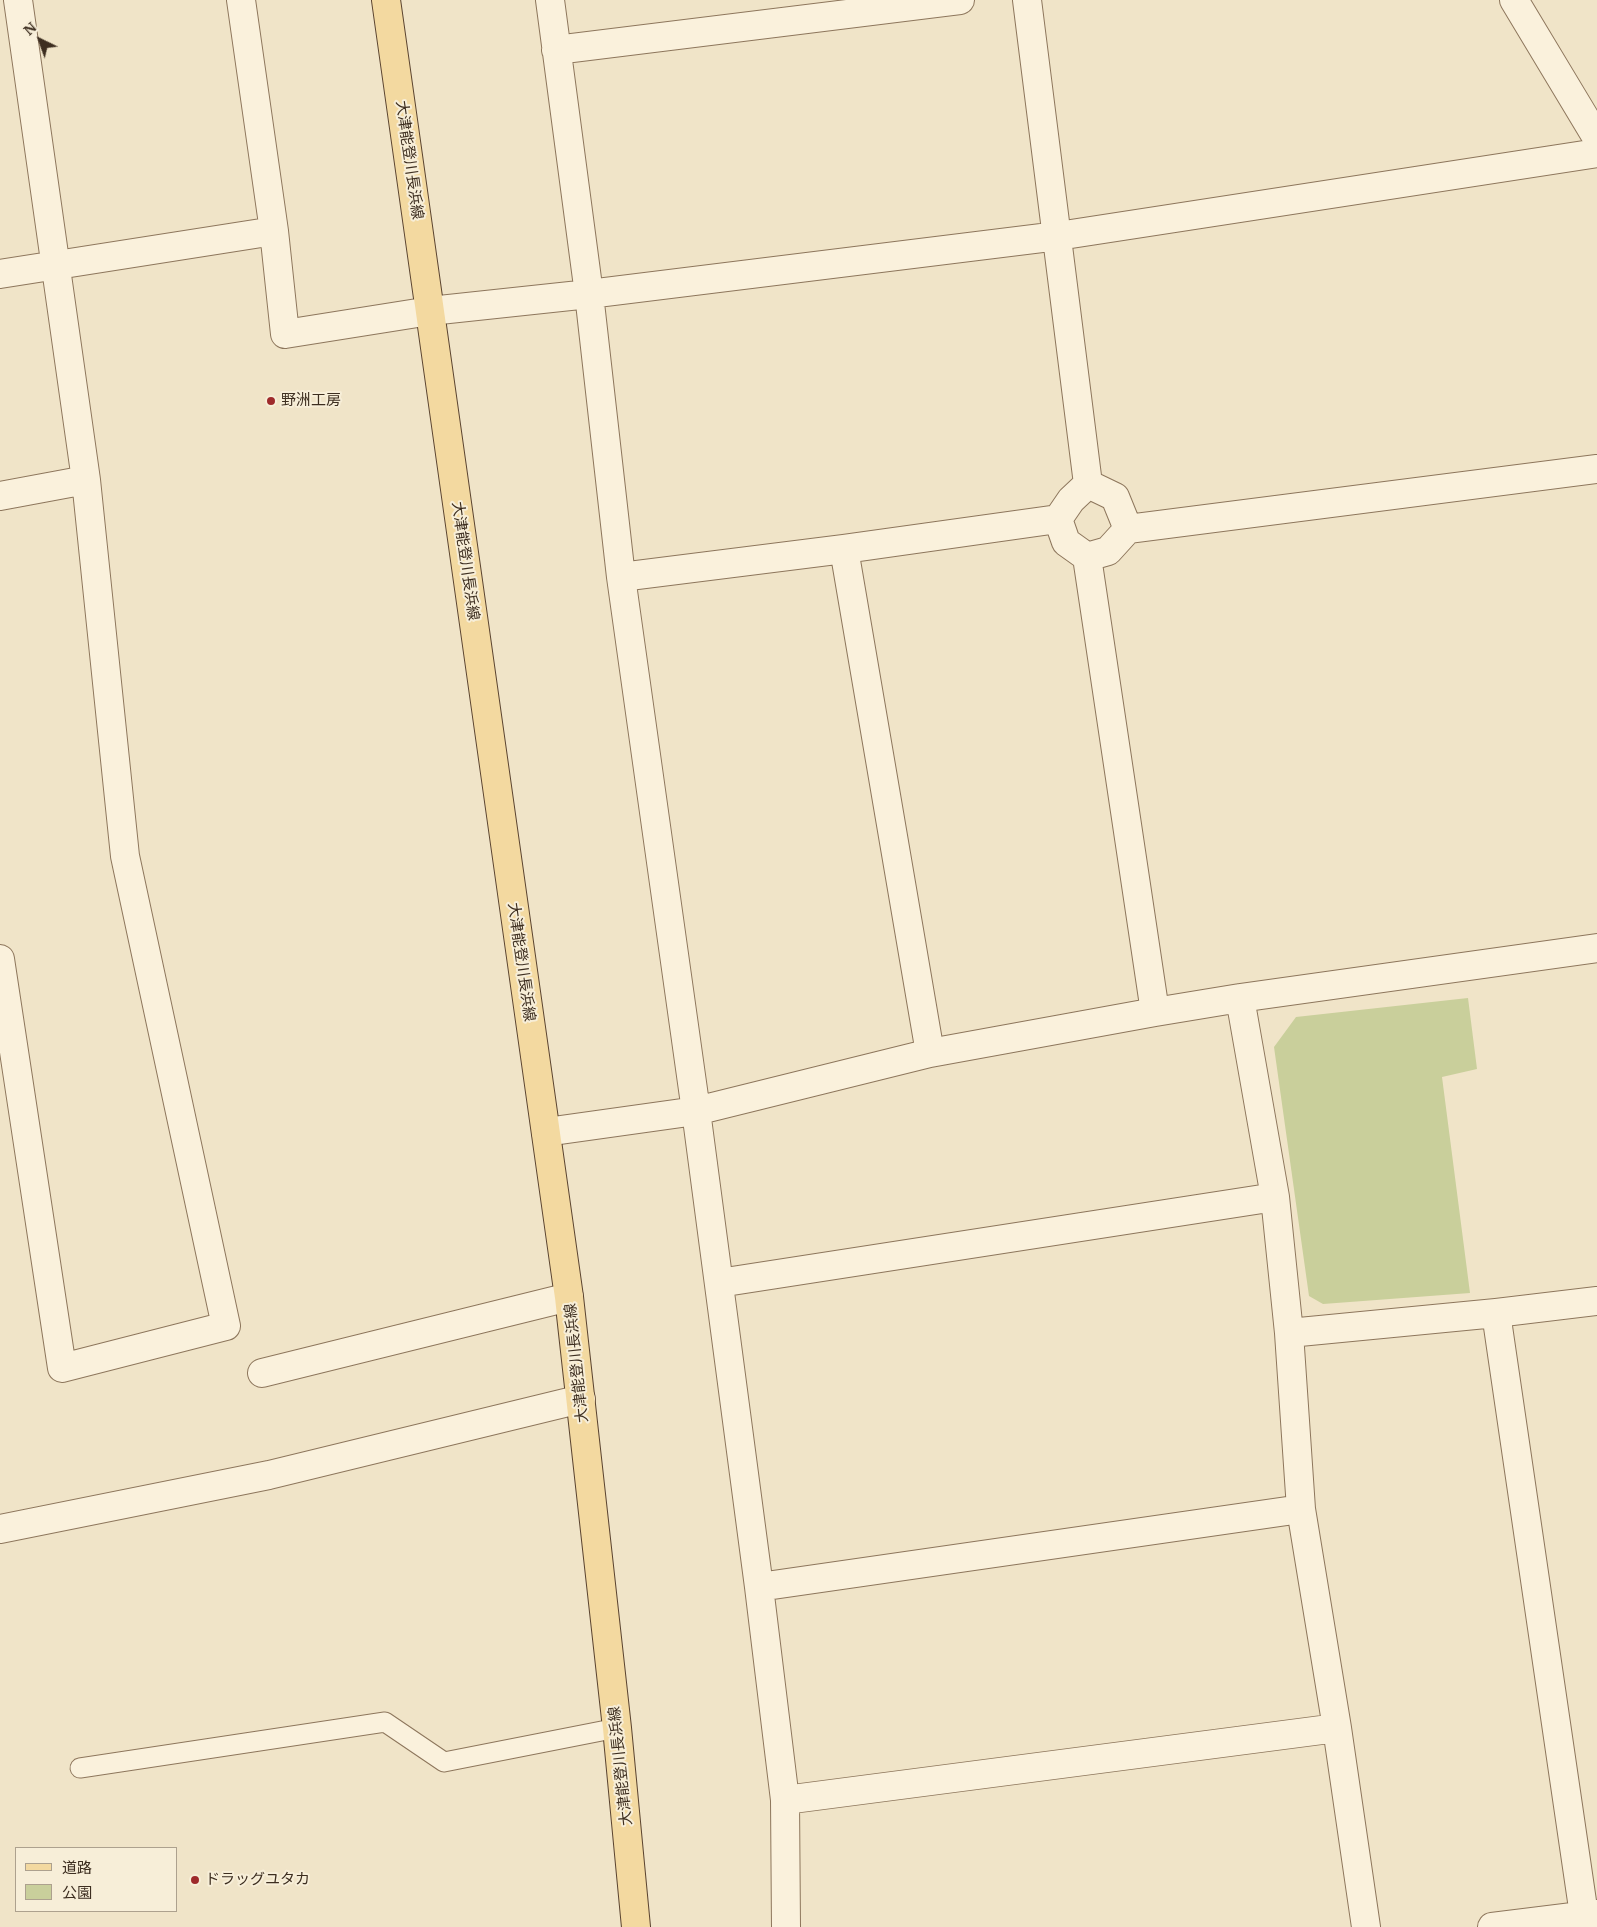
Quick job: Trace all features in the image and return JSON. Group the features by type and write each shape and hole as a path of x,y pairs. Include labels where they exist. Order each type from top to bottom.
{"main road":[{"name":"大津能登川長浜線","path":"386,0 569,1297 617,1728 636,1927"}],"street":[{"path":"0,959 62,1368 226,1326 125,856 86,480 18,0"},
{"path":"241,0 274,231 285,334 430,311 589,294 1058,236 1597,153"},
{"path":"550,0 589,294 621,577 696,1111 759,1587 785,1800 786,1927"},
{"path":"556,50 960,0"},
{"path":"1028,0 1088,484"},
{"path":"1514,0 1597,138"},
{"path":"0,274 274,231"},
{"path":"1087,557 1108,550 1128,529 1597,469"},
{"path":"0,496 86,480"},
{"path":"621,577 844,549 1058,519 1071,500 1088,484"},
{"path":"1088,484 1115,497 1128,529"},
{"path":"1058,519 1066,542 1087,557 1154,1012"},
{"path":"844,549 930,1053"},
{"path":"546,1132 696,1111 930,1053 1154,1012 1240,998 1597,948"},
{"path":"1240,998 1274,1197 1289,1332 1301,1509 1337,1728 1366,1927"},
{"path":"719,1283 1274,1197"},
{"path":"262,1374 569,1297"},
{"path":"1289,1332 1496,1313 1597,1301"},
{"path":"1492,1927 1591,1914 1496,1313"},
{"path":"0,1530 269,1475 580,1399"},
{"path":"759,1587 1301,1509"},
{"path":"785,1800 1337,1728"}],"lane":[{"path":"80,1768 386,1722 444,1762 617,1728"}],"green space":[{"path":"1468,998 1477,1069 1442,1077 1470,1293 1323,1304 1309,1296 1274,1047 1296,1017"}],"place":[{"name":"野洲工房","path":"271,401"},
{"name":"ドラッグユタカ","path":"195,1880"}]}
